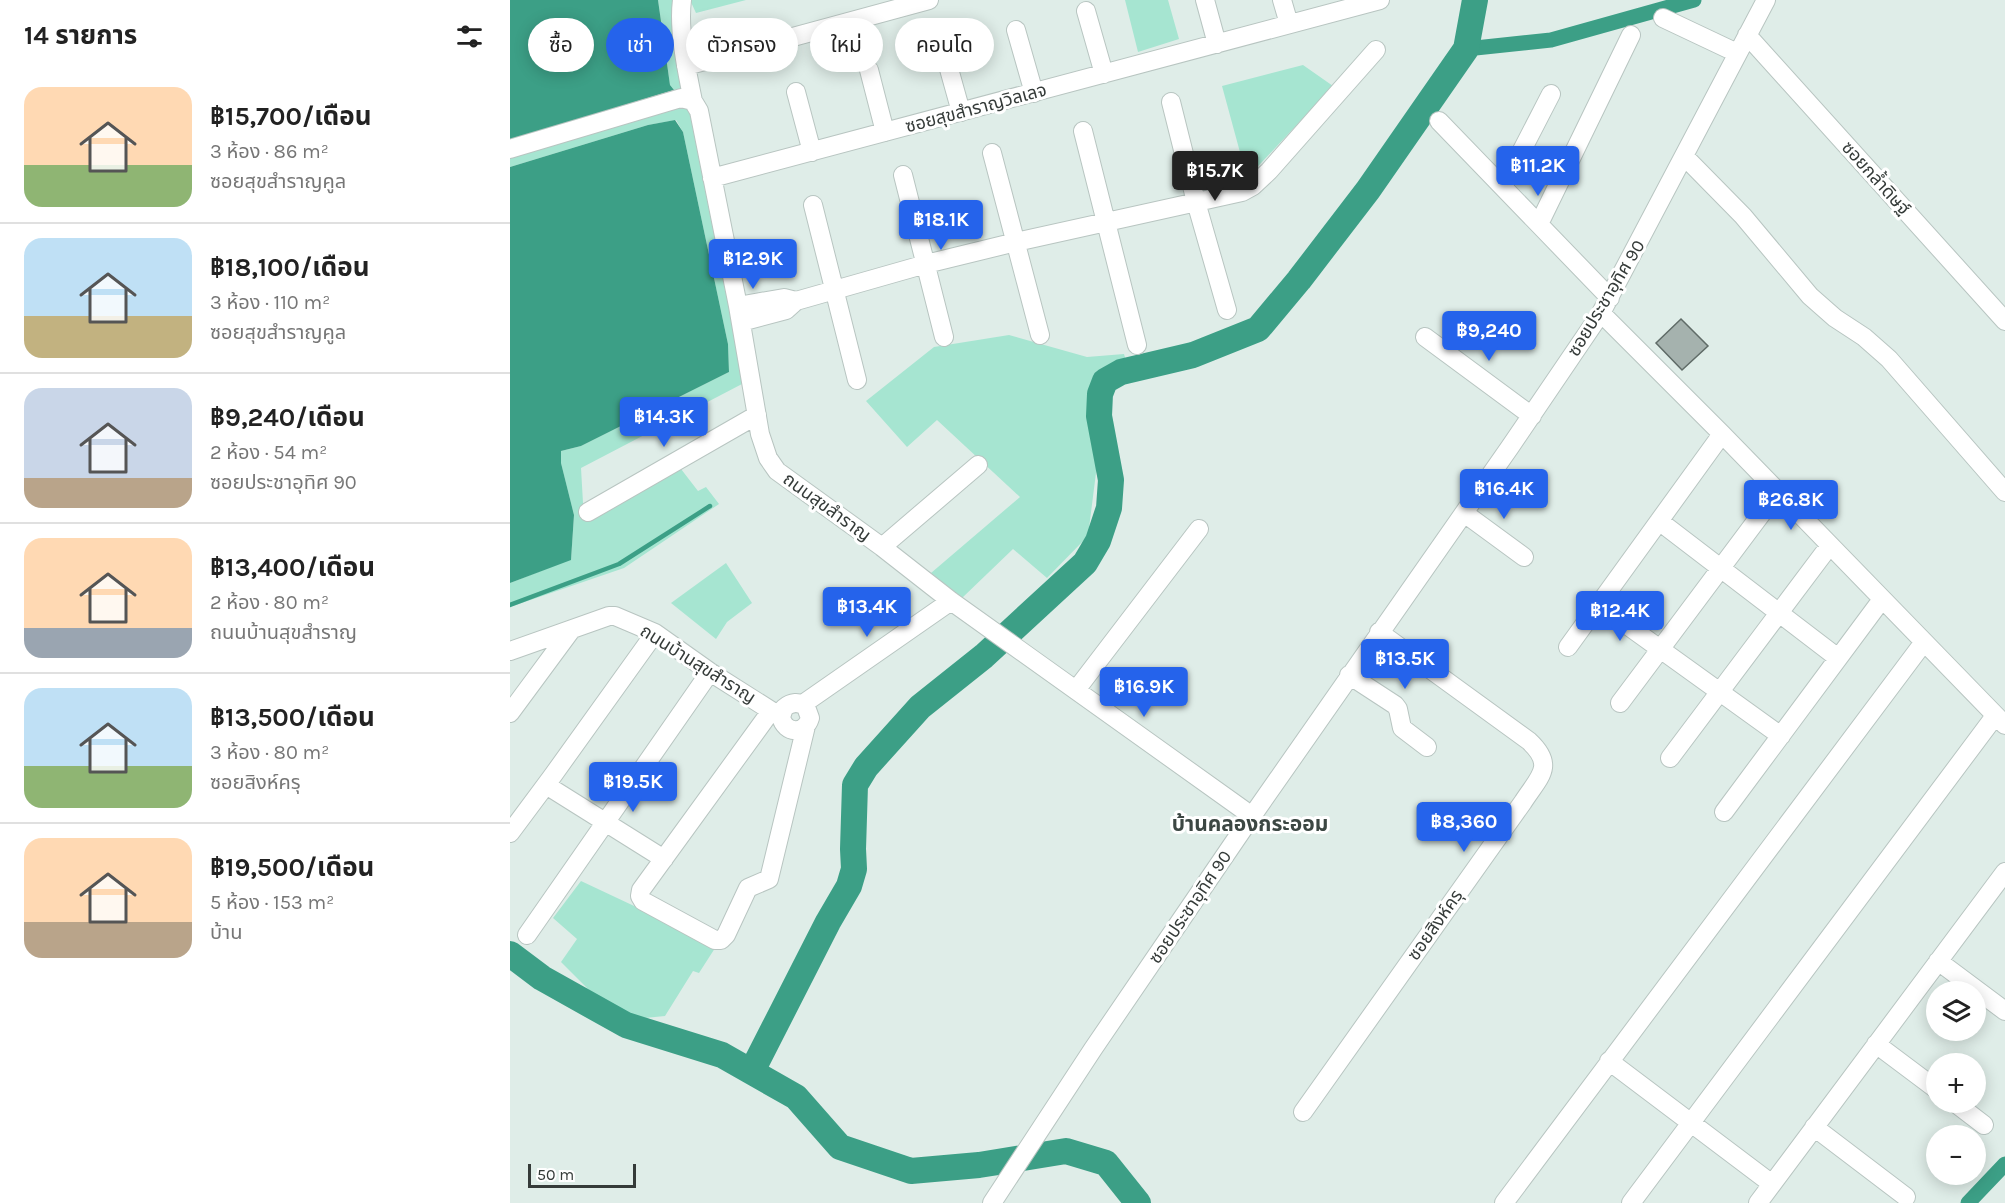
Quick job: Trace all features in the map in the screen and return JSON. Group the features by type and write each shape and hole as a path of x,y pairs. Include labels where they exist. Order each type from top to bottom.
{"street":[{"name":"ถนนสุขสำราญ","path":"682,0 686,66"},
{"path":"798,36 929,0"},
{"path":"1205,0 1217,44"},
{"path":"1282,0 1289,24"},
{"name":"ซอยสุขสำราญวิลเลจ","path":"712,178 1217,44 1358,3 1380,0"},
{"name":"ซอยประชาอุทิศ 90","path":"995,1198 1093,1049 1252,816 1532,416 1605,305 1766,0"},
{"path":"1086,11 1104,74"},
{"path":"1663,18 1737,53"},
{"path":"1016,30 1034,93"},
{"name":"ซอยกล้ำดิษฐ์","path":"1747,35 2005,321"},
{"path":"1539,224 1630,36"},
{"path":"740,314 786,310 796,301 926,264 1106,221 1242,192 1253,186 1269,171 1377,50"},
{"name":"ถนนสุขสำราญ","path":"687,72 693,101 699,111 740,314 757,415 768,459 777,471 882,547 951,601 1252,816"},
{"path":"870,72 885,132"},
{"path":"950,72 961,112"},
{"path":"796,92 812,152"},
{"path":"1503,187 1551,94"},
{"path":"510,149 681,98 693,101"},
{"path":"1171,102 1196,202 1227,310"},
{"path":"1439,121 1539,224 1605,305 1722,434 2000,721 1631,1203"},
{"path":"1083,131 1137,345"},
{"path":"992,153 1040,335"},
{"path":"1684,156 1746,220 1810,296 1889,359 2005,492"},
{"path":"903,175 944,337"},
{"path":"813,205 857,380"},
{"path":"1425,337 1532,416"},
{"path":"588,512 757,415"},
{"path":"1568,647 1722,434"},
{"path":"882,547 978,465"},
{"path":"1620,704 1771,501"},
{"path":"1464,513 1524,557"},
{"path":"1659,521 1838,658"},
{"path":"1076,690 1199,529"},
{"path":"1670,758 1824,553"},
{"path":"803,704 951,601"},
{"path":"1599,605 1781,736"},
{"path":"1724,812 1877,606"},
{"name":"ถนนบ้านสุขสำราญ","path":"510,651 609,616 615,616 655,633 710,672 776,714 790,730 800,730 806,726"},
{"path":"510,713 572,629"},
{"name":"ซอยสิงห์ครุ","path":"1303,1112 1523,802 1541,774 1544,765 1544,757 1529,741 1379,632"},
{"path":"510,832 655,633"},
{"path":"1504,1203 1924,642"},
{"path":"527,935 710,672"},
{"path":"1349,675 1395,705 1402,728 1427,747"},
{"path":"793,702 803,704 810,714 769,879 752,885 745,891 726,935 722,940 715,940 643,901 640,896 641,890 776,714 782,712 788,704 793,702"},
{"path":"546,785 664,859"},
{"path":"1758,1203 2005,872"},
{"path":"1938,961 2005,1011"},
{"path":"1876,1044 1926,1082"},
{"path":"1609,1061 1772,1184"},
{"path":"1968,1113 1984,1125"},
{"path":"1814,1127 1906,1197"}],"shaded area":[{"path":"510,0 658,0 661,18 606,18 606,72 668,72 670,85 674,90 510,140"},
{"path":"658,0 678,0 685,88 674,90 670,85 668,72 674,72 674,18 661,18"},
{"path":"690,0 746,0 696,13"},
{"path":"1125,0 1168,0 1179,39 1138,52"},
{"path":"1303,65 1333,86 1247,178 1222,86"},
{"path":"673,105 688,109 694,120 711,193 742,384 581,468 583,503 589,520 681,469 698,491 706,487 719,504 624,568 510,607 510,583 571,559 574,515 561,463 561,451 581,446 729,372 728,344 683,132 676,120 648,125 510,167 510,156"},
{"path":"675,120 683,132 728,344 729,372 581,446 561,451 561,463 574,515 571,560 510,583 510,167 648,125"},
{"path":"1009,335 1087,357 1124,354 1126,361 1105,372 1095,381 1090,395 1089,429 1097,465 1088,536 1047,578 1013,549 962,598 931,573 1020,497 937,420 907,447 866,401 934,347"},
{"path":"726,563 752,603 727,622 716,639 671,603"},
{"path":"581,881 717,945 699,973 693,971 665,1016 635,1019 595,996 561,962 577,939 553,918"}],"building":[{"path":"1681,319 1708,346 1682,370 1656,343"}],"waterway":[{"path":"752,1071 828,922 849,886 854,869 855,785 866,767 920,707 984,656 1085,563 1098,541 1109,508 1111,480 1099,416 1100,394 1105,381 1121,372 1193,355 1258,329 1368,190 1466,49 1475,0"},
{"path":"1466,49 1551,40 1694,0"},
{"path":"510,605 619,564 710,506"},
{"path":"510,954 542,978 626,1025 722,1055 796,1097 840,1147 911,1171 979,1165 1066,1151 1106,1163 1138,1203"},
{"path":"1968,1203 2005,1164"}],"district":[{"name":"บ้านคลองกระออม","path":"1250,824"}]}
